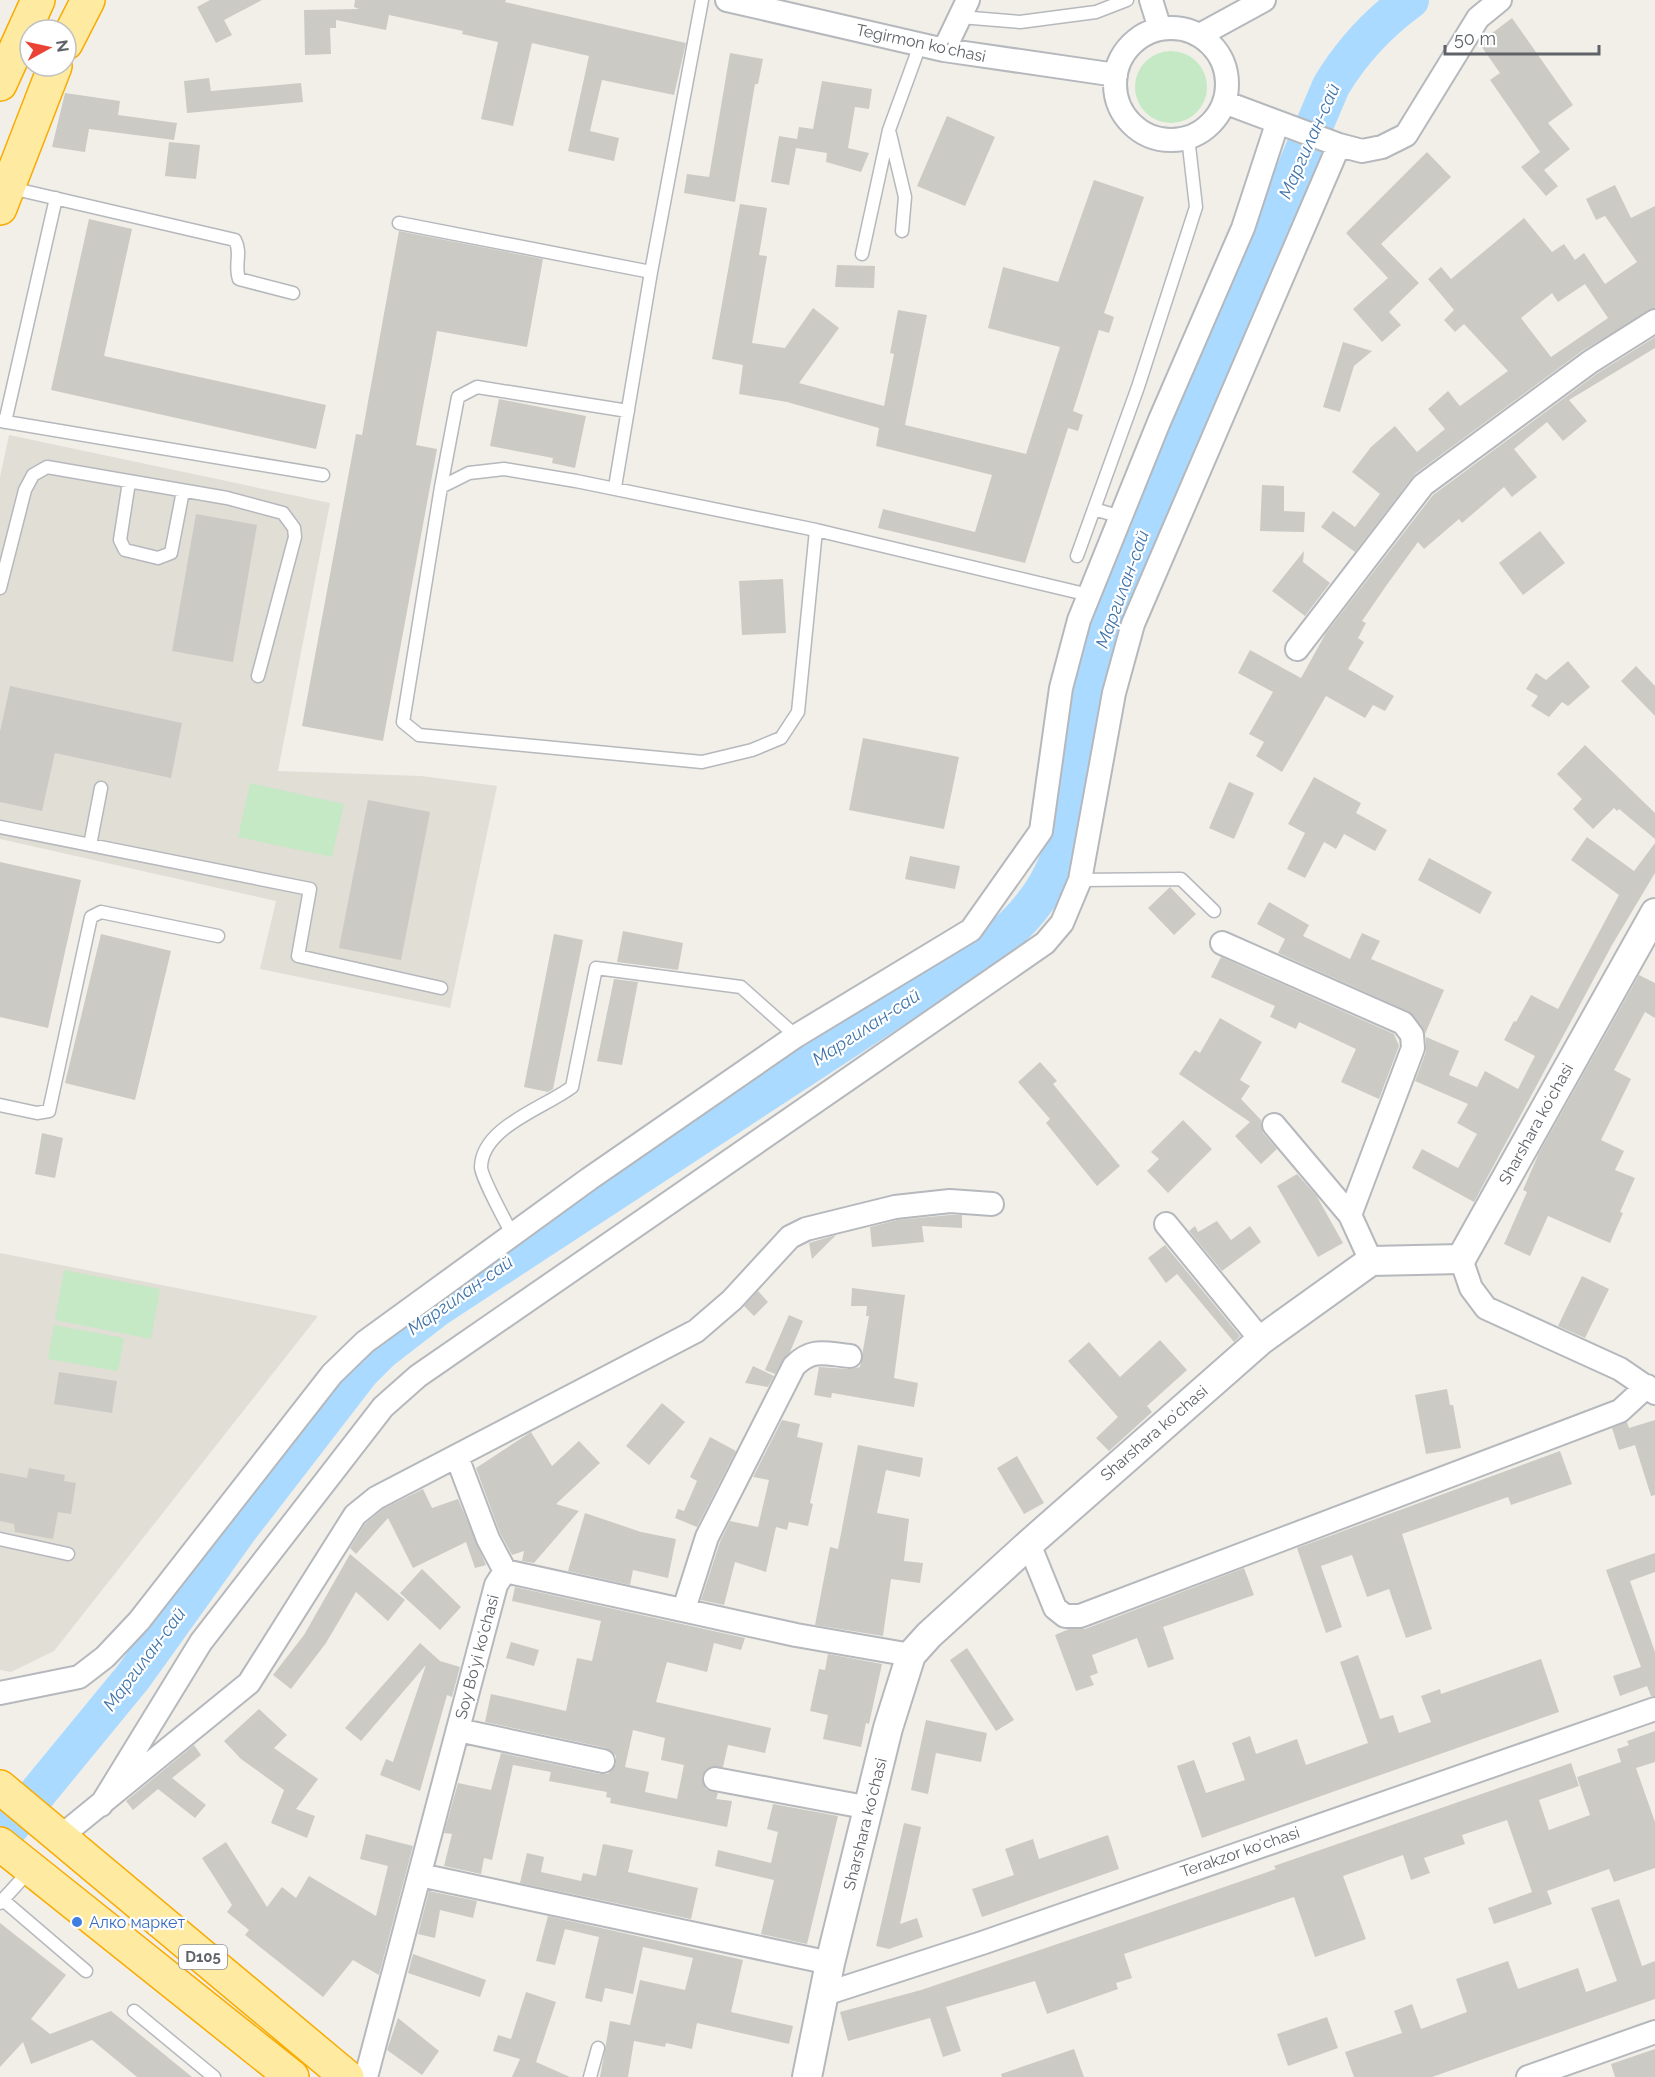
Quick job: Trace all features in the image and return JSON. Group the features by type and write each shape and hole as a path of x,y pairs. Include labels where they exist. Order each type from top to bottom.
{"highway":[{"path":"0,84 38,0"},
{"path":"78,20 88,0"},
{"path":"3,198 50,78"},
{"name":"D105","path":"0,1787 346,2077"},
{"name":"D105","path":"0,1844 292,2077"}],"street":[{"name":"Tegirmon koʻchasi","path":"727,0 944,50 1116,75"},
{"path":"1151,0 1160,29"},
{"path":"1200,35 1264,0"},
{"path":"1224,102 1277,124 1339,145 1362,151 1382,147 1407,135 1478,18 1500,0"},
{"path":"944,50 964,8"},
{"path":"1180,28 1200,35 1218,53 1224,64 1227,89 1224,102 1210,124 1188,137 1163,139 1140,130 1127,117 1118,100 1116,75 1119,64 1131,45 1139,38 1160,29 1180,28"},
{"path":"0,1693 78,1677 105,1657 139,1621 332,1374 364,1342 512,1234 796,1036 971,930 1041,831 1061,688 1079,620 1243,228 1277,124"},
{"path":"101,1805 201,1642 383,1407 418,1376 1045,943 1062,923 1080,880 1114,693 1132,624 1339,145"},
{"path":"1297,649 1423,485 1590,362 1655,321"},
{"name":"Sharshara koʻchasi","path":"1461,1259 1655,914"},
{"path":"1222,943 1403,1023 1412,1035 1413,1048 1350,1215"},
{"path":"1029,1544 1055,1608 1065,1616 1080,1616 1620,1411 1651,1389 1620,1369 1486,1308 1472,1288 1461,1259 1371,1262 1350,1215 1274,1125"},
{"path":"60,1837 249,1683 355,1515 376,1498 696,1331 732,1300 790,1237 806,1229 895,1207 950,1201 992,1204"},
{"path":"1166,1224 1261,1340"},
{"name":"Sharshara koʻchasi","path":"807,2077 830,1963 888,1728 911,1655 928,1635 1029,1544 1261,1340 1371,1262"},
{"path":"684,1609 708,1537 794,1366 805,1355 814,1353 850,1356"},
{"path":"457,1457 488,1539 505,1571 796,1635 911,1655"},
{"name":"Soy Boʻyi koʻchasi","path":"366,2077 496,1585 505,1571"},
{"name":"Terakzor koʻchasi","path":"825,1994 982,1943 1655,1709"},
{"path":"458,1730 603,1761"},
{"path":"715,1779 870,1808"},
{"path":"420,1875 830,1963"},
{"path":"1528,2077 1655,2032"}],"lane":[{"path":"615,487 651,272 702,0"},
{"path":"964,8 1020,22 1096,12 1127,0"},
{"path":"862,254 889,130 920,45"},
{"path":"889,130 905,196 902,231"},
{"path":"1077,556 1138,387 1196,207 1188,137"},
{"path":"3,198 56,198 235,240 240,250 236,271 239,279 293,293"},
{"path":"56,198 2,421 323,475"},
{"path":"399,223 651,272"},
{"path":"628,411 477,387 458,397 403,722 419,735 702,762 752,750 781,738 798,712 816,530"},
{"path":"0,588 25,490 33,476 47,467 183,491 283,513 294,528 295,537 258,676"},
{"path":"441,487 469,473 504,469 615,487 816,530 1089,595"},
{"path":"129,482 120,540 125,550 158,558 171,553 183,491"},
{"path":"1094,509 1121,517"},
{"path":"90,845 101,788"},
{"path":"0,827 310,889 298,956 441,988"},
{"path":"1080,880 1181,879 1214,911"},
{"path":"0,1105 37,1113 49,1111 91,918 101,912 218,936"},
{"path":"512,1234 481,1168 486,1147 498,1131 572,1087 596,968 741,987 796,1036"},
{"path":"0,1539 68,1554"},
{"path":"28,1866 1,1901 86,1971"},
{"path":"134,2010 214,2077"},
{"path":"590,2077 598,2048"}],"shaded area":[{"path":"9,435 330,503 278,771 421,776 497,786 450,1008 260,969 276,901 0,839 0,477"},
{"path":"0,1253 318,1316 54,1651 11,1672 0,1670"}],"green space":[{"path":"1171,51 1191,57 1201,67 1207,87 1201,107 1191,117 1171,123 1151,117 1141,107 1135,87 1141,67 1151,57"},
{"path":"250,783 344,804 332,857 238,837"},
{"path":"64,1270 160,1289 151,1339 55,1320"},
{"path":"54,1325 124,1338 118,1371 48,1359"}],"building":[{"path":"210,0 262,0 224,20 232,35 216,43 197,7"},
{"path":"355,0 506,0 505,2 686,43 674,95 602,80 590,131 619,138 614,161 568,151 589,56 532,43 513,126 481,119 498,42 462,34 463,31 389,15 386,30 336,20 336,28 330,28 331,54 305,55 304,10 359,9 354,7"},
{"path":"1512,18 1573,105 1548,123 1570,149 1544,170 1558,186 1546,196 1521,167 1540,152 1490,80 1500,73 1479,43"},
{"path":"730,53 763,59 758,84 755,84 735,202 684,193 687,174 709,177"},
{"path":"209,78 211,91 301,83 303,102 187,113 184,81"},
{"path":"822,81 872,89 869,109 855,107 848,148 869,153 861,172 826,162 827,153 796,148 789,185 771,182 779,136 797,139 799,127 813,129"},
{"path":"65,93 120,101 118,115 177,123 174,140 89,129 85,152 52,147"},
{"path":"947,116 995,137 965,206 917,186"},
{"path":"169,142 200,145 196,179 165,176"},
{"path":"1427,152 1451,177 1381,244 1419,283 1389,312 1401,325 1382,342 1353,309 1388,278 1346,233"},
{"path":"1094,180 1144,197 1104,313 1114,317 1109,333 1099,330 1073,411 1083,415 1078,431 1068,428 1025,563 878,528 883,509 975,532 992,475 876,446 879,428 787,402 739,394 743,365 712,359 740,204 767,208 759,255 767,256 752,343 785,348 813,308 839,328 799,383 884,406 894,354 890,353 898,310 927,315 905,425 1026,454 1060,347 988,328 1003,267 1058,282"},
{"path":"1615,185 1631,218 1655,206 1655,308 1582,351 1415,474 1355,552 1321,527 1333,511 1355,527 1380,494 1352,472 1371,447 1395,426 1417,452 1445,429 1428,409 1448,391 1460,406 1508,371 1464,324 1455,332 1444,320 1454,310 1428,279 1441,267 1451,279 1524,218 1552,252 1564,244 1575,260 1584,253 1605,284 1637,262 1605,216 1596,220 1586,199","holes":["1585,284 1608,318 1551,357 1521,318 1552,293 1558,302"]},
{"path":"89,219 132,229 104,356 326,405 316,449 51,390"},
{"path":"399,231 543,259 527,347 437,331 416,445 437,449 383,741 302,726 356,434 362,435"},
{"path":"837,265 875,266 874,288 835,287"},
{"path":"1655,337 1655,348 1569,400 1587,421 1563,441 1547,422 1514,449 1537,477 1512,497 1504,487 1462,523 1459,519 1424,549 1418,542 1386,586 1362,621 1366,623 1358,638 1364,642 1348,669 1394,696 1385,711 1373,705 1365,718 1326,696 1282,772 1256,756 1264,742 1249,734 1273,692 1238,673 1250,650 1301,678 1326,633 1433,495 1598,373"},
{"path":"1343,342 1372,351 1354,366 1340,412 1323,407"},
{"path":"499,399 586,416 575,468 552,463 553,458 490,446"},
{"path":"1262,485 1284,486 1284,511 1305,512 1304,532 1260,531"},
{"path":"196,514 257,525 233,662 172,651"},
{"path":"1540,531 1565,563 1523,595 1499,563"},
{"path":"1304,551 1303,562 1330,583 1305,616 1272,591"},
{"path":"783,579 786,633 742,635 739,581"},
{"path":"1568,661 1590,687 1568,706 1562,702 1549,717 1531,706 1538,696 1526,689 1536,673 1546,680"},
{"path":"1636,666 1655,686 1655,716 1621,681"},
{"path":"10,686 182,723 171,778 55,753 42,811 0,802 0,732"},
{"path":"863,738 959,757 944,829 849,810"},
{"path":"1585,745 1655,813 1655,839 1619,809 1617,811 1614,808 1593,829 1573,809 1582,799 1557,774"},
{"path":"1314,777 1361,803 1356,813 1387,830 1375,851 1344,834 1336,849 1324,842 1305,878 1287,869 1305,833 1288,824"},
{"path":"1229,782 1254,793 1234,839 1209,828"},
{"path":"368,800 430,812 401,960 339,948"},
{"path":"1587,837 1634,871 1655,843 1655,873 1612,945 1474,1202 1412,1168 1422,1149 1458,1168 1477,1134 1457,1123 1468,1104 1415,1081 1426,1052 1426,1037 1459,1051 1449,1075 1477,1087 1485,1071 1518,1089 1535,1056 1504,1040 1531,995 1558,1009 1619,895 1571,860"},
{"path":"910,856 960,866 955,889 905,879"},
{"path":"1429,858 1492,892 1480,914 1418,880"},
{"path":"0,862 81,880 48,1028 0,1017"},
{"path":"1170,887 1196,914 1174,935 1148,908"},
{"path":"1269,902 1309,925 1303,936 1350,959 1362,933 1380,941 1371,959 1444,990 1425,1034 1408,1011 1278,953 1285,939 1257,924"},
{"path":"623,931 683,943 678,970 617,962"},
{"path":"101,934 171,951 135,1100 65,1083"},
{"path":"554,934 583,940 553,1089 548,1092 524,1087"},
{"path":"1221,957 1394,1034 1399,1046 1379,1099 1341,1082 1356,1049 1299,1022 1296,1029 1270,1017 1275,1006 1211,977"},
{"path":"1639,975 1655,983 1655,1018 1645,1012 1614,1070 1631,1079 1601,1140 1624,1151 1615,1170 1635,1178 1620,1212 1623,1213 1610,1243 1548,1216 1530,1256 1504,1244 1527,1192 1523,1190 1539,1153"},
{"path":"614,979 638,982 622,1065 597,1061"},
{"path":"1220,1018 1262,1042 1240,1080 1250,1086 1241,1099 1261,1120 1263,1133 1277,1149 1261,1164 1235,1136 1250,1122 1179,1074 1195,1050 1200,1053"},
{"path":"1040,1062 1057,1081 1053,1084 1120,1166 1097,1186 1046,1123 1050,1119 1018,1082"},
{"path":"1183,1120 1212,1149 1168,1193 1147,1171 1159,1159 1151,1152"},
{"path":"42,1133 63,1138 55,1178 35,1174"},
{"path":"1297,1174 1316,1195 1343,1243 1318,1257 1277,1186"},
{"path":"962,1215 962,1228 922,1226 924,1242 872,1247 870,1227 897,1220"},
{"path":"1217,1221 1231,1240 1250,1226 1261,1242 1222,1271 1189,1231 1195,1226 1198,1232"},
{"path":"836,1235 812,1259 809,1243"},
{"path":"1165,1245 1240,1336 1234,1342 1177,1274 1166,1283 1148,1258"},
{"path":"1582,1276 1609,1289 1585,1338 1558,1326"},
{"path":"852,1288 905,1295 894,1378 918,1383 914,1407 832,1393 831,1398 814,1395 819,1367 849,1369 860,1367 869,1316 866,1316 867,1306 851,1306"},
{"path":"758,1291 768,1302 754,1316 744,1306"},
{"path":"789,1315 803,1321 790,1352 775,1374 765,1370"},
{"path":"1160,1340 1187,1370 1147,1406 1152,1412 1109,1451 1096,1438 1118,1417 1068,1361 1089,1342 1120,1377"},
{"path":"753,1366 774,1376 768,1387 745,1383"},
{"path":"59,1372 117,1381 112,1413 54,1404"},
{"path":"1447,1389 1450,1405 1453,1405 1461,1448 1426,1454 1415,1395"},
{"path":"662,1403 685,1422 649,1465 626,1446"},
{"path":"782,1420 800,1424 797,1437 823,1443 810,1503 813,1504 808,1526 789,1522 787,1530 776,1527 766,1572 735,1562 724,1605 701,1600 720,1542 730,1521 758,1527 769,1480 753,1477"},
{"path":"1655,1420 1655,1495 1651,1496 1635,1445 1619,1450 1612,1428 1627,1422 1629,1428"},
{"path":"531,1432 552,1466 579,1441 600,1463 556,1504 579,1511 534,1563 522,1561 524,1551 512,1555 500,1533 476,1468"},
{"path":"710,1437 736,1451 697,1527 675,1518 678,1509 684,1511 697,1481 690,1477"},
{"path":"858,1445 923,1458 920,1477 886,1470 877,1513 909,1519 904,1561 923,1563 920,1583 891,1579 883,1636 815,1625 830,1547 838,1549"},
{"path":"1560,1451 1572,1484 1511,1505 1508,1497 1402,1534 1432,1629 1406,1638 1389,1589 1367,1597 1352,1555 1321,1566 1342,1627 1326,1633 1297,1548"},
{"path":"1017,1456 1044,1503 1024,1514 997,1468"},
{"path":"29,1468 65,1475 64,1481 76,1483 71,1514 58,1512 53,1539 15,1532 14,1524 0,1521 0,1473 27,1478"},
{"path":"423,1489 432,1508 458,1499 486,1565 475,1568 466,1542 413,1568 388,1518 356,1554 350,1548 365,1524 383,1509"},
{"path":"585,1513 641,1532 676,1539 668,1578 633,1570 630,1585 568,1571"},
{"path":"1655,1553 1655,1572 1630,1581 1655,1652 1655,1696 1651,1696 1647,1686 1620,1696 1613,1676 1641,1667 1606,1570"},
{"path":"350,1554 405,1600 388,1621 356,1592 326,1643 291,1689 273,1675 304,1635"},
{"path":"1244,1568 1254,1595 1163,1627 1174,1659 1148,1668 1137,1638 1092,1655 1098,1673 1090,1676 1094,1685 1076,1691 1055,1635 1069,1629 1085,1629"},
{"path":"422,1569 461,1607 440,1630 400,1593"},
{"path":"515,1587 745,1638 741,1650 714,1643 707,1672 667,1662 656,1702 771,1728 765,1753 728,1745 723,1767 710,1767 702,1776 706,1789 718,1793 716,1799 732,1801 727,1827 610,1803 611,1798 606,1797 607,1792 549,1781 551,1772 513,1765 492,1860 484,1858 481,1874 444,1866 452,1834 444,1833 458,1783 491,1790 501,1753 600,1774 608,1774 616,1764 616,1756 606,1748 485,1722 491,1694 566,1711 577,1658 592,1661 601,1621 512,1601","holes":["633,1730 665,1738 661,1760 684,1765 677,1799 645,1792 649,1772 625,1767"]},
{"path":"511,1642 539,1650 534,1666 506,1658"},
{"path":"420,1643 440,1661 460,1667 452,1697 447,1695 420,1791 380,1775 386,1759 393,1762 426,1665 361,1741 345,1728"},
{"path":"967,1648 1014,1720 996,1731 950,1660"},
{"path":"828,1654 882,1664 869,1724 866,1723 861,1747 823,1739 828,1715 810,1711 819,1669 825,1670"},
{"path":"1358,1655 1380,1719 1393,1715 1399,1733 1431,1722 1421,1696 1440,1689 1441,1694 1541,1659 1559,1712 1202,1838 1177,1766 1194,1760 1206,1793 1245,1780 1232,1743 1250,1736 1256,1754 1297,1739 1306,1765 1368,1743 1340,1662"},
{"path":"259,1709 287,1735 274,1748 318,1779 296,1809 315,1816 307,1838 271,1823 284,1790 241,1759 224,1741"},
{"path":"926,1720 987,1733 981,1762 936,1753 928,1794 911,1790"},
{"path":"1655,1731 1655,1762 1636,1768 1655,1822 1655,1868 1614,1882 1609,1869 1547,1891 1552,1904 1494,1924 1488,1908 1532,1892 1507,1820 1462,1835 1465,1844 1424,1858 1430,1873 1411,1880 1403,1855 1343,1876 1366,1939 1315,1957 1294,1897 1124,1954 1132,1978 1116,1983 1118,1989 1047,2014 1035,1981 946,2007 961,2051 943,2057 930,2018 848,2041 840,2012 921,1990 1146,1914 1276,1869 1274,1866 1571,1763 1579,1786 1539,1800 1549,1830 1590,1815 1577,1777 1621,1762 1617,1749 1629,1745 1627,1741"},
{"path":"194,1745 201,1755 172,1778 206,1805 195,1818 158,1789 133,1810 126,1801"},
{"path":"773,1804 838,1816 807,1944 761,1934 774,1880 715,1866 718,1850 771,1863 778,1832 767,1829"},
{"path":"904,1823 921,1827 900,1924 917,1918 923,1937 889,1949 876,1946"},
{"path":"366,1834 413,1846 379,1975 353,1960 323,1997 245,1935 249,1930 227,1912 232,1905 202,1858 226,1842 267,1907 282,1887 296,1898 309,1876 376,1916 388,1866 360,1859"},
{"path":"1108,1835 1119,1869 982,1917 972,1889 1014,1875 1005,1849 1033,1839 1039,1859"},
{"path":"603,1844 633,1850 628,1872 698,1888 691,1919 520,1883 527,1853 544,1857 541,1872 581,1881 583,1873 596,1876"},
{"path":"429,1891 477,1901 473,1918 440,1910 435,1938 418,1934"},
{"path":"1619,1899 1642,1966 1655,1961 1655,1999 1432,2077 1354,2077 1345,2052 1402,2033 1394,2011 1412,2004 1421,2029 1467,2012 1456,1979 1508,1961 1518,1989 1578,1968 1586,1992 1617,1981 1591,1908"},
{"path":"548,1916 743,1960 731,2012 793,2026 789,2044 697,2023 692,2049 666,2043 665,2047 634,2041 628,2077 600,2077 610,2021 630,2025 640,1980 685,1990 693,1958 643,1947 633,1994 605,1988 602,2002 585,1998 599,1937 565,1929 555,1965 536,1961"},
{"path":"0,1923 66,1975 31,2019 50,2034 111,2011 192,2077 137,2077 92,2040 31,2064 23,2042 0,2067"},
{"path":"413,1954 486,1980 480,1997 408,1973"},
{"path":"526,1992 556,2002 536,2062 570,2077 512,2077 520,2059 493,2051 498,2035 511,2039"},
{"path":"1327,2017 1338,2048 1288,2066 1277,2034"},
{"path":"398,2018 439,2051 422,2075 387,2050"},
{"path":"1074,2049 1084,2077 1002,2077 1001,2074"},
{"path":"1655,2049 1655,2077 1615,2077 1611,2064"}],"waterway":[{"name":"Маргилан-сай","path":"0,1839 133,1677 239,1529 361,1371 381,1351 438,1307 996,942 1024,916 1044,889 1058,862 1067,833 1091,686 1103,638 1124,575 1331,86 1366,39 1410,0"}],"place":[{"name":"Алко маркет","path":"77,1922"}]}
